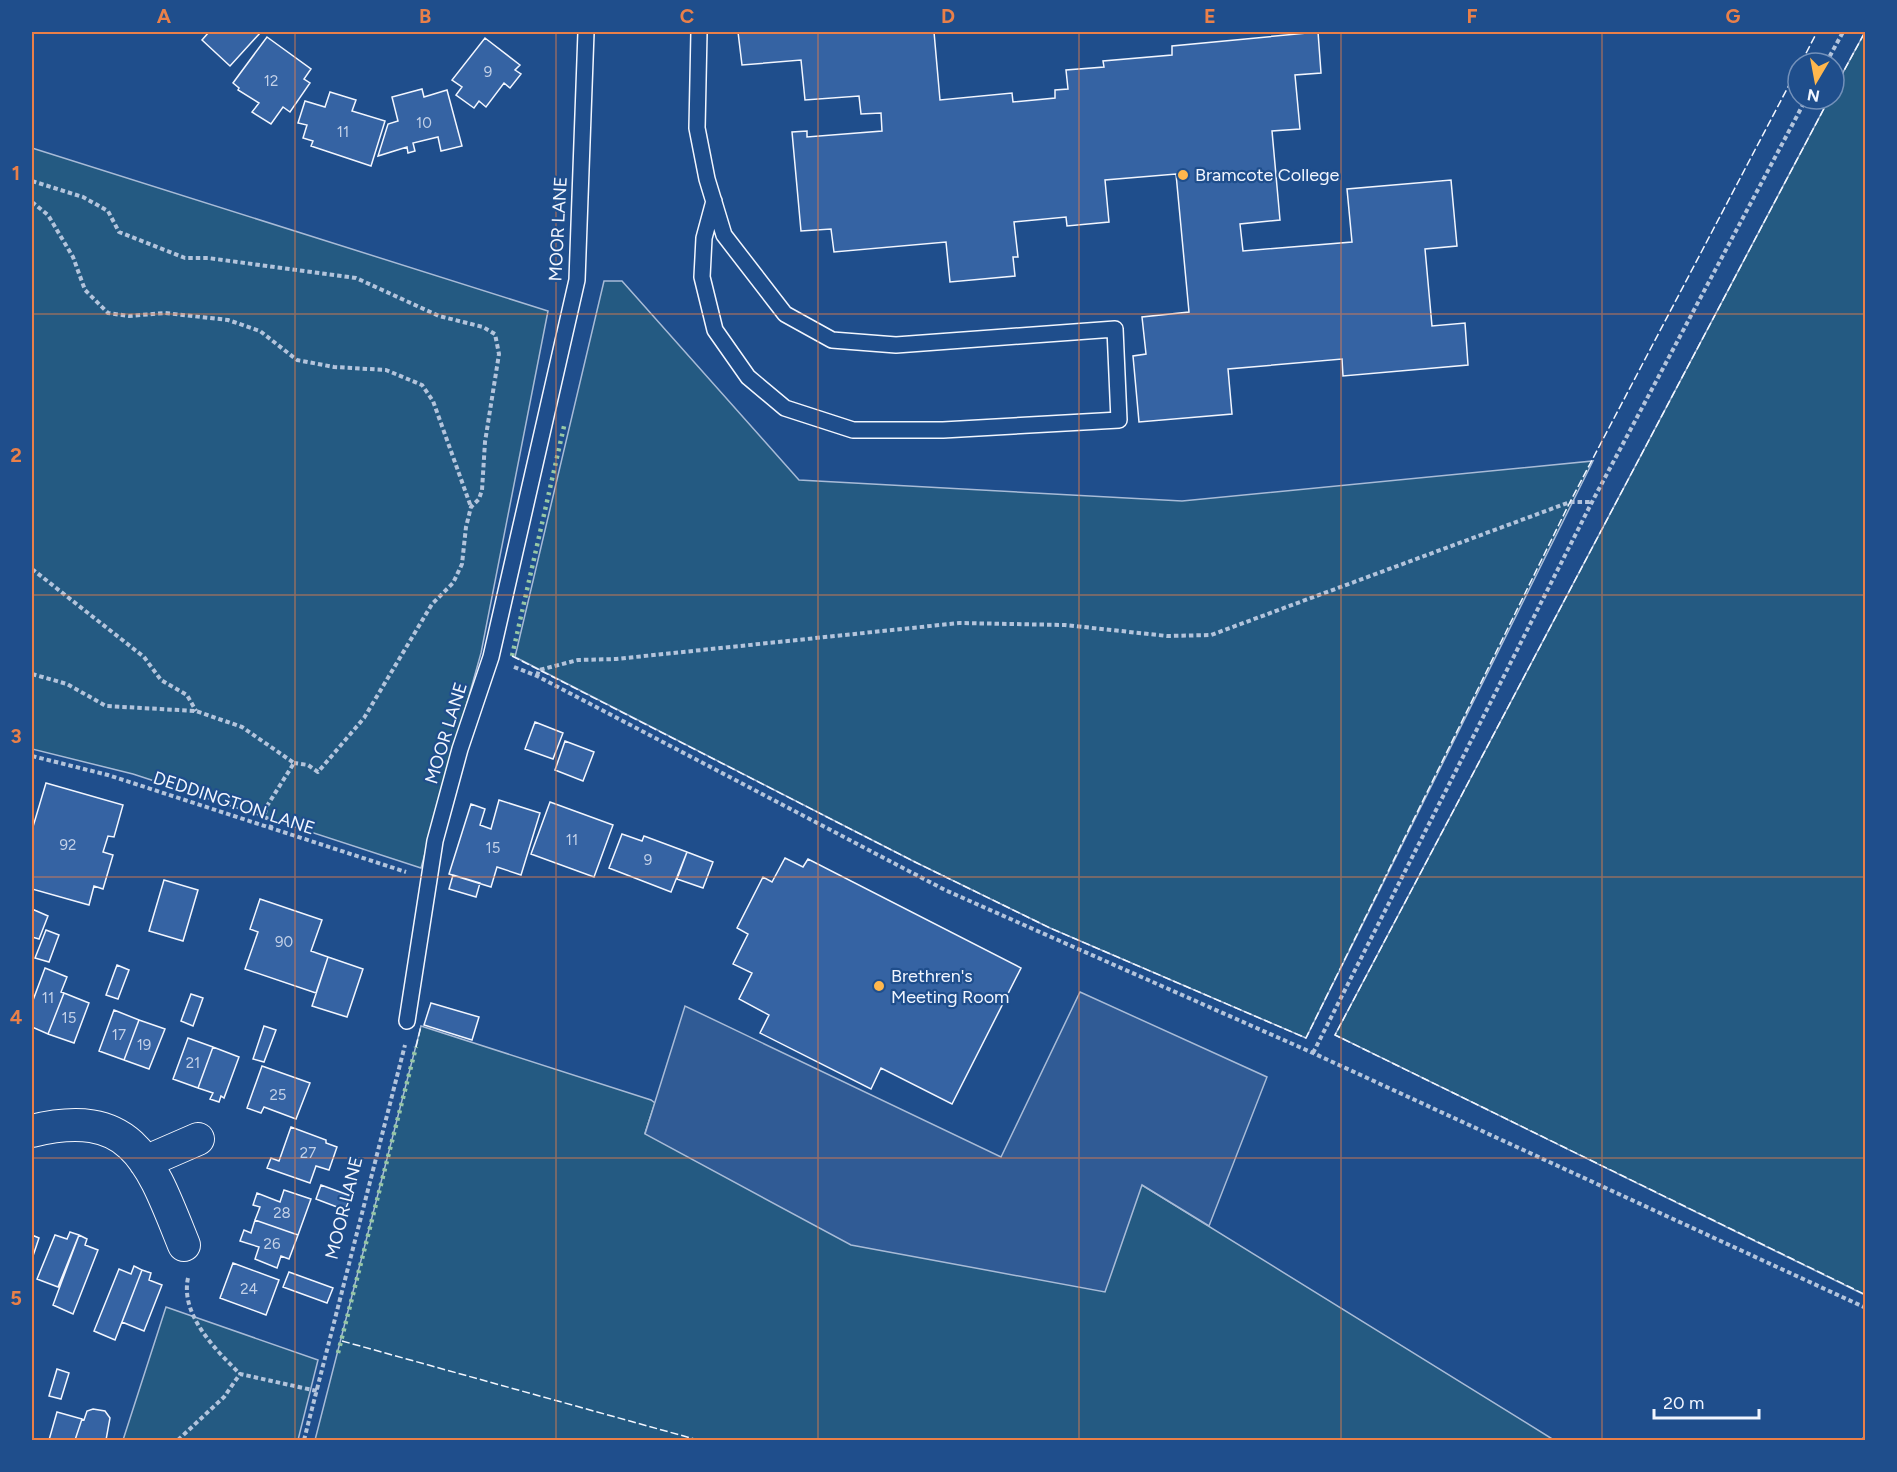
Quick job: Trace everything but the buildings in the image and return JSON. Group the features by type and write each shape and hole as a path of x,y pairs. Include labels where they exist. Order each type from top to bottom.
{"street":[{"path":"32,1131 62,1124 89,1124 114,1132 140,1153 184,1245"},
{"path":"145,1162 198,1139"}],"lane":[{"name":"MOOR LANE","path":"407,1021 428,879 460,749 491,657 577,280 586,32"},
{"path":"699,32 697,128 724,235 785,314 832,340 896,345 1115,330 1119,420 943,430 853,430 785,408 748,377 714,330 702,277 704,238 714,201"}],"path":[{"path":"1832,51 1842,32"},
{"path":"1314,1053 1592,502 1800,111"},
{"path":"32,181 83,197 108,211 119,232 185,258 208,258 356,278 439,316 483,327 495,334 499,354 484,442 482,490 479,499 471,507 466,527 462,564 453,583 432,604 364,718 318,772 308,765 294,763 242,728 196,711 106,706 67,684 32,674"},
{"path":"32,202 48,215 73,257 85,290 108,313 129,316 165,312 228,320 260,330 297,360 334,367 386,370 422,385 433,401 471,507"},
{"path":"537,676 539,670 578,660 616,659 959,623 1065,626 1167,636 1211,635 1570,502 1592,502"},
{"path":"32,569 144,657 161,680 187,695 196,711"},
{"path":"491,657 537,676 945,890 1314,1053 1866,1308"},
{"name":"DEDDINGTON LANE","path":"32,756 108,775 428,879"},
{"path":"270,829 273,820 264,817 267,806 294,763"},
{"name":"MOOR LANE","path":"304,1440 404,1048 407,1021"},
{"path":"184,1245 192,1263 187,1284 193,1315 218,1350 240,1374 317,1391"},
{"path":"178,1440 224,1397 240,1374"},
{"path":"1863,1440 1866,1437"}],"shaded area":[{"path":"1866,32 1865,1295 1335,1035 1823,111 1846,111 1846,67"},
{"path":"32,148 548,311 481,653 421,868 133,774 32,749"},
{"path":"604,281 622,281 799,480 1182,501 1593,461 1306,1038 1050,928 915,862 515,657"},
{"path":"1080,992 1267,1077 1209,1226 1142,1185 1105,1292 851,1245 645,1134 685,1006 1001,1157"},
{"path":"421,1026 651,1100 655,1103 645,1133 1142,1185 1554,1440 315,1440"},
{"path":"166,1307 318,1360 298,1440 123,1440"}],"hedge":[{"path":"512,656 565,422"},
{"path":"338,1353 416,1047"}],"fence":[{"path":"1807,51 1817,32"},
{"path":"1846,67 1865,32"},
{"path":"512,656 915,862 1050,928 1306,1038 1570,502 1786,91"},
{"path":"1823,111 1335,1035 1866,1295"},
{"path":"416,1047 421,1026"},
{"path":"342,1341 698,1440"}],"place":[{"name":"Bramcote College","path":"1183,175"},
{"name":"Brethren's Meeting Room","path":"879,986"}]}
